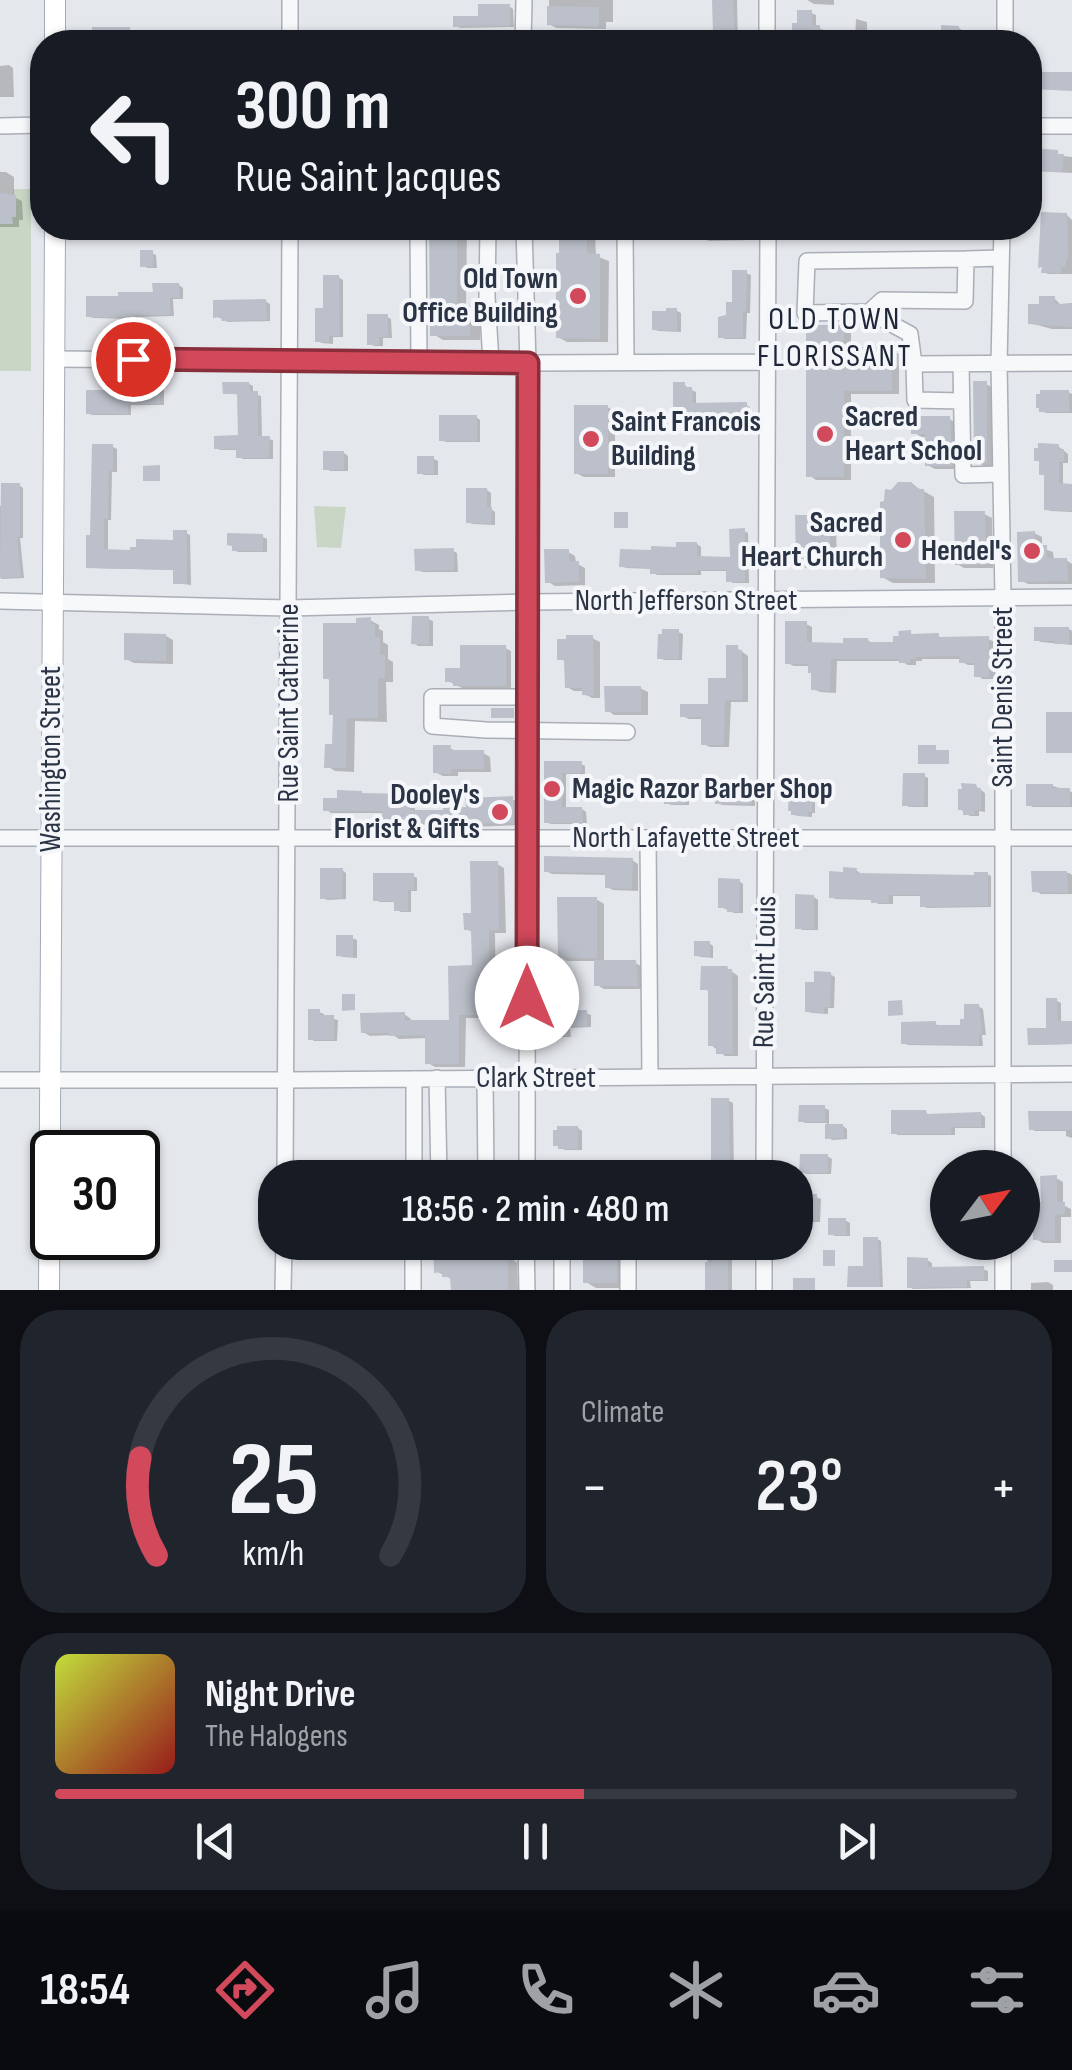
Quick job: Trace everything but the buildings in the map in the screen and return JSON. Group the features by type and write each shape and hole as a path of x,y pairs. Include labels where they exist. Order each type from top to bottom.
{"main road":[{"path":"55,0 55,30"},
{"name":"Washington Street","path":"49,1290 54,240"}],"street":[{"path":"290,0 290,30"},
{"path":"523,30 524,0"},
{"path":"767,0 768,30"},
{"path":"1004,0 1004,30"},
{"path":"0,126 30,125"},
{"path":"1042,126 1072,126"},
{"name":"Rue Saint Catherine","path":"286,1160 290,240"},
{"path":"418,240 419,362"},
{"path":"488,240 490,362"},
{"path":"524,240 528,363 527,1160"},
{"path":"624,240 626,362"},
{"name":"Rue Saint Louis","path":"764,1160 768,240"},
{"name":"Saint Denis Street","path":"1002,240 1002,1150"},
{"path":"962,402 915,400 910,334 869,312 805,313 807,261 1002,258"},
{"path":"869,312 882,300 965,301 966,259"},
{"path":"54,359 768,362"},
{"path":"914,364 1072,363"},
{"path":"961,364 963,475 1001,474"},
{"name":"North Jefferson Street","path":"0,601 289,608 1072,598"},
{"path":"527,697 432,697 432,726 628,732"},
{"name":"North Lafayette Street","path":"0,838 1072,838"},
{"path":"648,838 650,1078"},
{"name":"Clark Street","path":"0,1080 1072,1074"},
{"path":"437,1078 439,1160"},
{"path":"485,1078 486,1160"},
{"path":"414,1079 414,1160"},
{"path":"283,1290 284,1260"},
{"path":"413,1290 414,1260"},
{"path":"526,1260 526,1290"},
{"path":"562,1260 562,1290"},
{"path":"628,1260 628,1290"},
{"path":"764,1260 764,1290"},
{"path":"1003,1260 1004,1290"}],"green space":[{"path":"13,189 30,189 31,371 0,371 0,224 12,224 12,217 16,217"},
{"path":"314,506 346,507 341,548 317,547"}],"place":[{"name":"Old Town Office Building","path":"578,296"},
{"name":"Sacred Heart School","path":"825,434"},
{"name":"Saint Francois Building","path":"591,439"},
{"name":"Sacred Heart Church","path":"903,540"},
{"name":"Hendel's","path":"1032,551"},
{"name":"Magic Razor Barber Shop","path":"552,789"},
{"name":"Dooley's Florist & Gifts","path":"500,812"}],"district":[{"name":"OLD TOWN FLORISSANT","path":"835,338"}],"route":[{"path":"133,359 528,363 527,998"}]}
